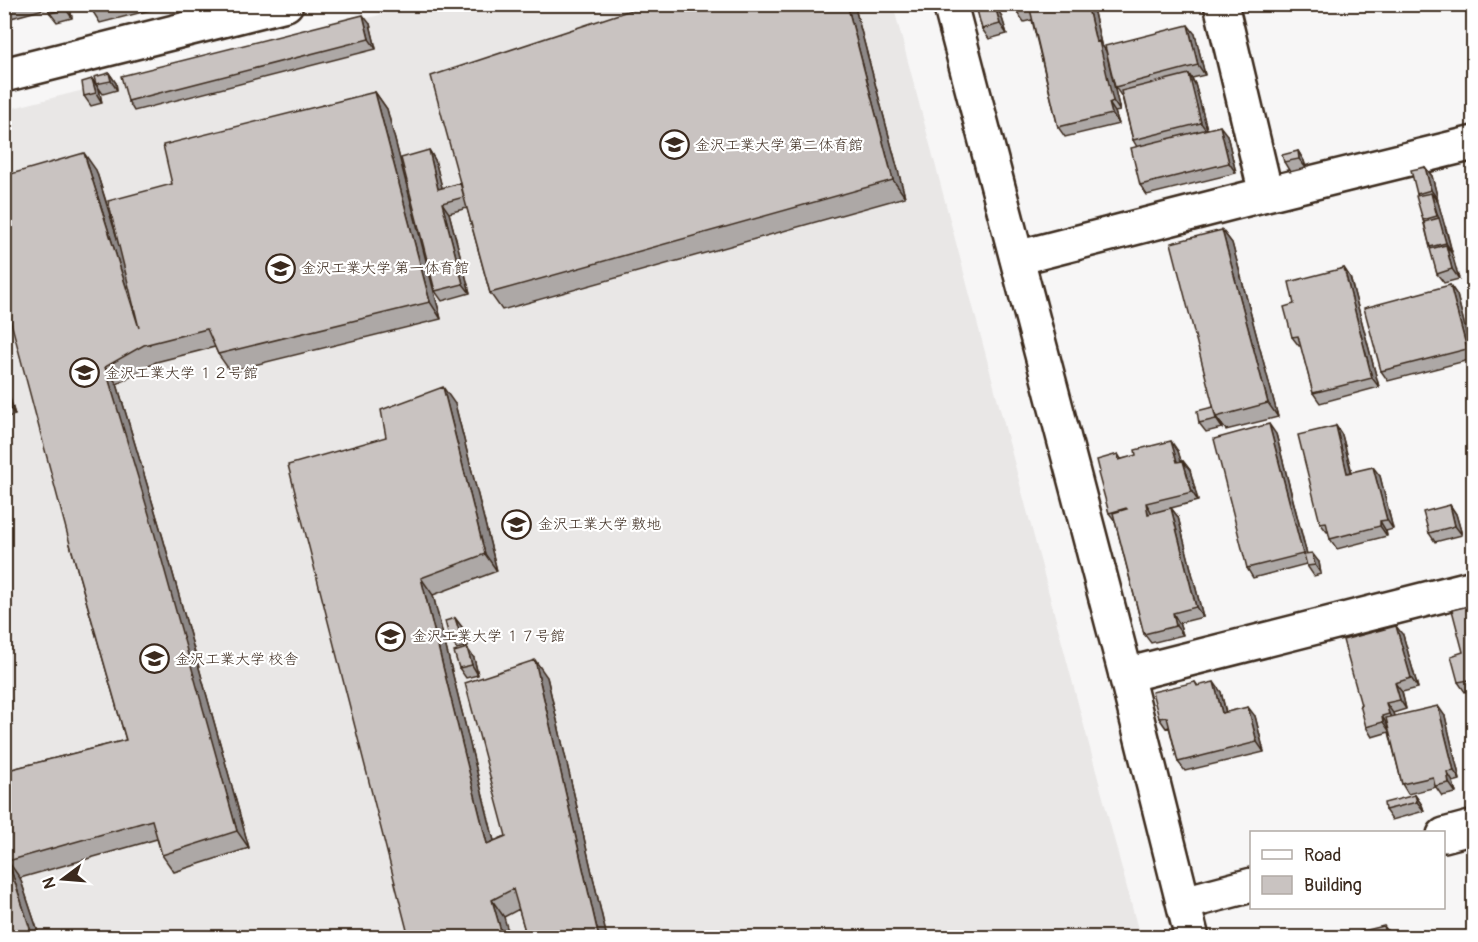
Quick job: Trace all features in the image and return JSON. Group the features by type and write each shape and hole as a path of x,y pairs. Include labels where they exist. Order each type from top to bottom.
{"street":[{"path":"4,75 217,13 286,4"},
{"path":"950,4 1126,675 1192,938"},
{"path":"1221,4 1266,194"},
{"path":"1017,258 1473,143"},
{"path":"1126,675 1473,586"},
{"path":"1445,834 1473,827"},
{"path":"1184,903 1250,885"}],"shaded area":[{"name":"金沢工業大学 敷地","path":"419,5 893,5 1140,937 5,938 5,110"}],"building":[{"path":"47,4 65,4 66,9 50,13"},
{"name":"金沢工業大学 第二体育館","path":"656,4 847,4 893,180 490,293 431,76 634,9"},
{"path":"1015,4 1087,4 1096,42 1099,41 1113,101 1109,103 1112,114 1058,127 1030,9 1017,12"},
{"path":"995,6 1000,24 982,29 977,10"},
{"path":"363,15 369,39 128,101 121,76"},
{"path":"1188,25 1198,65 1115,87 1105,46"},
{"path":"109,73 111,81 96,84 94,77"},
{"path":"1189,74 1201,123 1133,140 1121,91"},
{"path":"92,79 96,93 84,96 82,82"},
{"path":"375,92 430,302 218,354 207,329 144,345 105,367 151,521 237,831 162,855 152,820 8,861 33,938 4,938 4,771 126,740 70,544 4,296 4,176 84,153 139,328 108,201 172,184 163,145"},
{"path":"1220,126 1229,163 1140,185 1131,148"},
{"path":"429,150 438,189 461,183 464,197 442,203 463,284 435,291 401,158"},
{"path":"1298,151 1299,159 1284,162 1282,155"},
{"path":"1425,167 1431,190 1417,194 1411,170"},
{"path":"1431,193 1437,216 1423,220 1416,196"},
{"path":"1439,218 1446,243 1430,247 1424,222"},
{"path":"1222,230 1268,403 1216,417 1171,243"},
{"path":"1446,245 1452,269 1437,274 1430,249"},
{"path":"1344,268 1372,378 1313,393 1298,336 1292,337 1284,307 1294,304 1289,282"},
{"path":"1450,285 1467,349 1381,371 1364,308"},
{"name":"金沢工業大学 １７号館","path":"443,387 485,554 421,578 487,844 506,836 465,683 535,660 599,938 527,938 513,889 492,900 503,938 409,938 288,465 386,437 381,410"},
{"path":"1213,407 1216,419 1199,423 1197,411"},
{"path":"1269,424 1303,554 1247,568 1214,439"},
{"path":"1336,426 1347,473 1373,467 1387,520 1380,521 1380,526 1330,539 1326,522 1320,523 1298,435"},
{"path":"1171,441 1177,462 1183,461 1192,492 1146,503 1148,514 1171,508 1196,607 1173,613 1176,626 1144,634 1113,513 1127,509 1109,513 1098,473 1100,472 1097,460 1118,454 1119,460 1136,455 1135,450"},
{"path":"1450,505 1455,526 1429,533 1423,512"},
{"path":"1312,553 1315,565 1307,566 1304,554"},
{"path":"1473,605 1473,695 1469,680 1458,682 1451,656 1463,652 1452,610"},
{"path":"455,618 461,637 450,640 445,621"},
{"path":"1396,626 1411,678 1395,683 1400,700 1386,703 1389,714 1382,716 1383,722 1366,727 1343,640"},
{"path":"467,648 472,665 459,668 454,652"},
{"path":"1195,682 1197,686 1214,682 1222,713 1248,707 1257,742 1178,762 1167,717 1159,718 1152,692"},
{"path":"1438,706 1454,771 1447,772 1449,783 1435,786 1433,777 1402,784 1386,718"},
{"path":"1415,795 1417,802 1385,810 1384,803"},
{"path":"1384,926 1387,938 1361,938 1359,932"}],"place":[{"name":"金沢工業大学 第二体育館","path":"674,145"},
{"name":"金沢工業大学 第一体育館","path":"280,268"},
{"name":"金沢工業大学 １２号館","path":"84,373"},
{"name":"金沢工業大学 敷地","path":"517,524"},
{"name":"金沢工業大学 １７号館","path":"391,636"},
{"name":"金沢工業大学 校舎","path":"154,659"}]}
